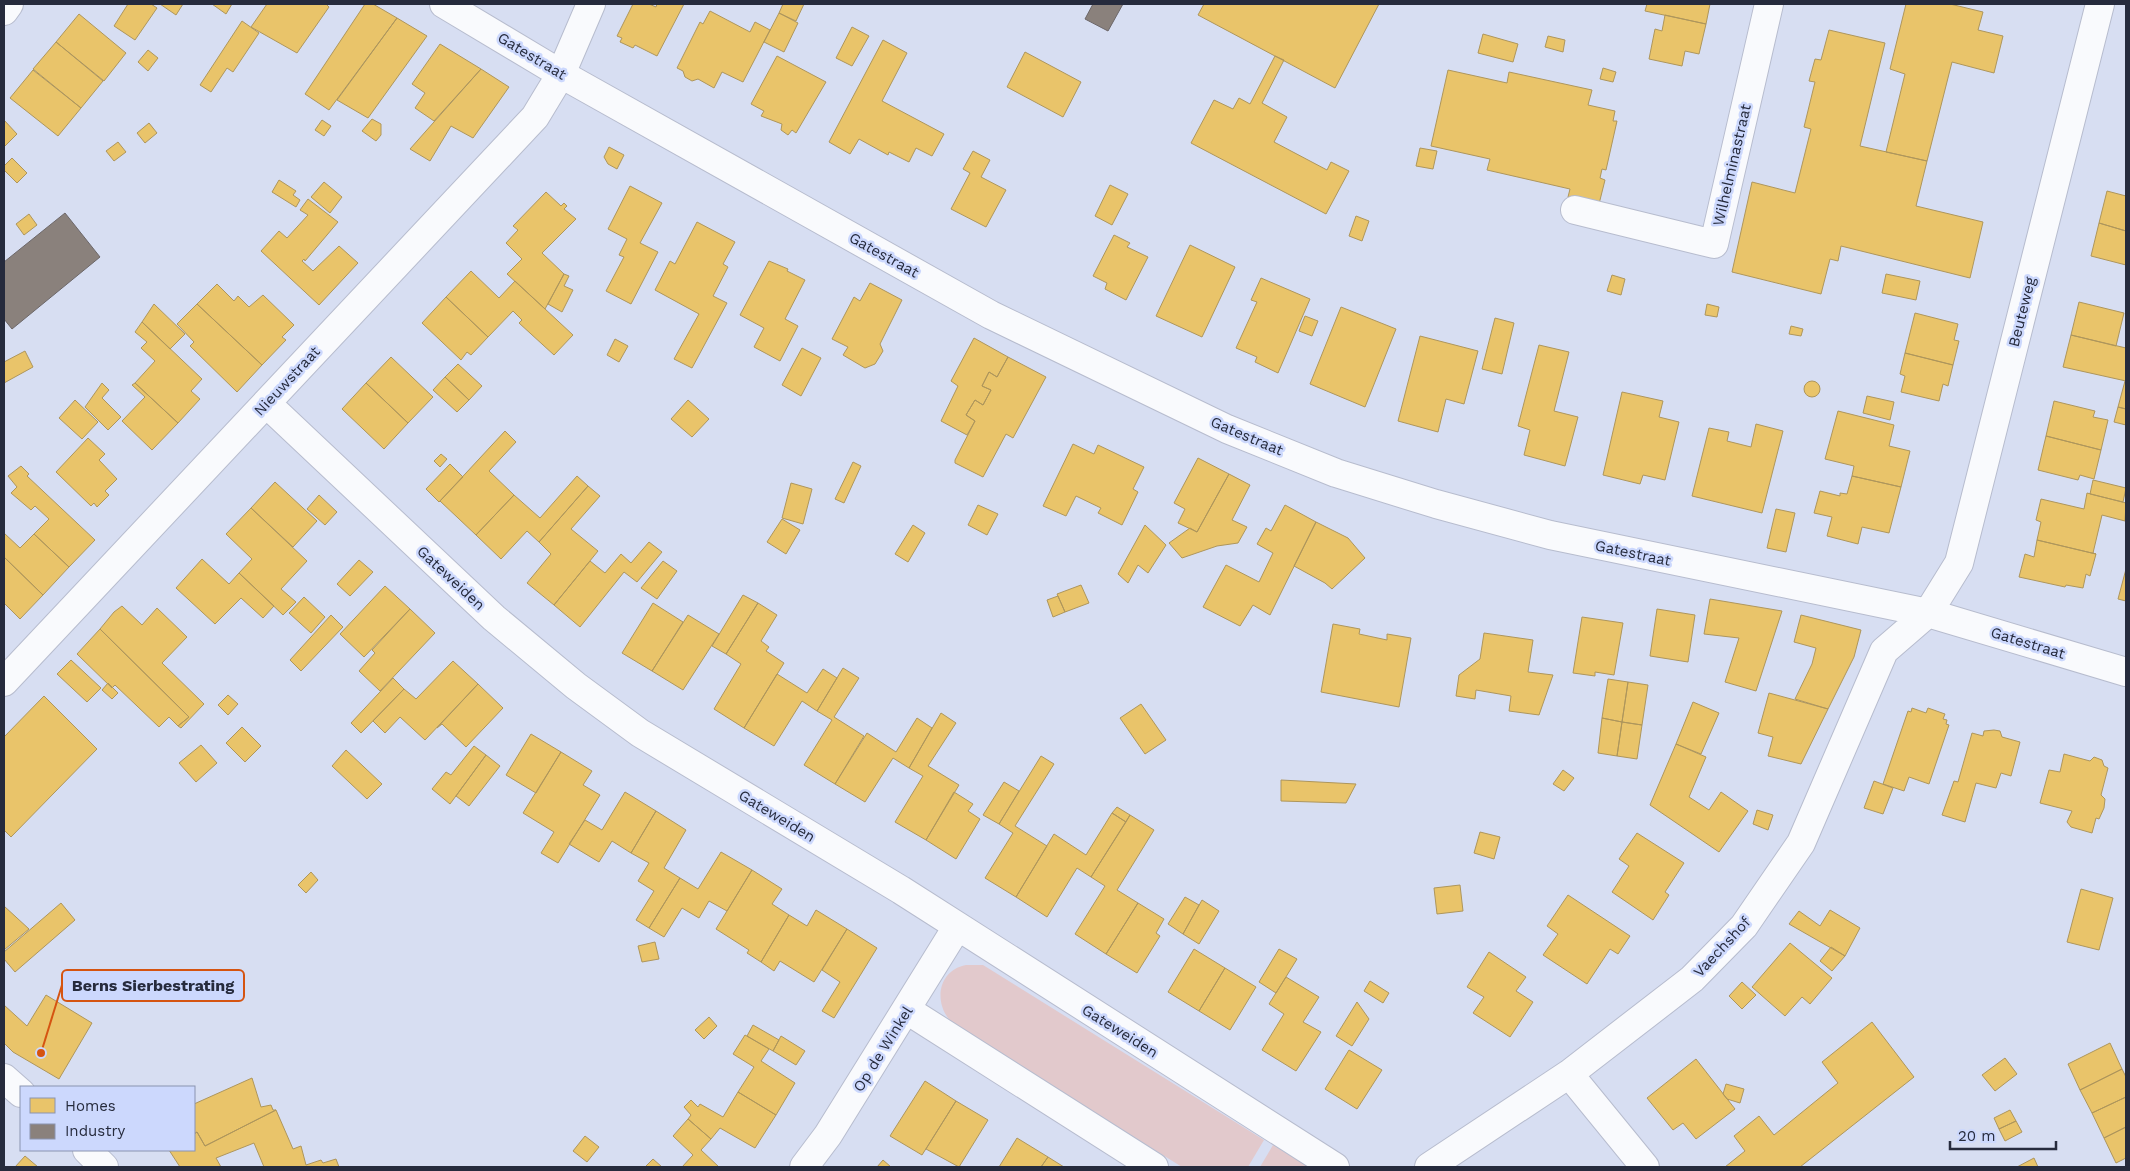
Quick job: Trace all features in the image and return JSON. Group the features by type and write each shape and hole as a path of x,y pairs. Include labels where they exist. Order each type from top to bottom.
{"street":[{"path":"4,10 10,4"},
{"name":"Gatestraat","path":"444,4 561,74 991,315 1227,429 1336,473 1436,504 1550,535 1928,613 2126,672"},
{"name":"Nieuwstraat","path":"4,682 535,117 561,74 590,4"},
{"name":"Wilhelminastraat","path":"1574,210 1714,244 1769,4"},
{"name":"Beuteweg","path":"1928,613 1959,563 2100,4"},
{"name":"Gateweiden","path":"266,403 494,618 576,686 640,733 901,890 1336,1167"},
{"name":"Vaechshof","path":"1429,1167 1568,1074 1692,980 1744,926 1801,843 1884,651 1928,613"},
{"name":"Op de Winkel","path":"804,1167 828,1135 957,927"},
{"path":"907,1010 1154,1167"},
{"path":"1568,1074 1645,1167"},
{"path":"4,1078 20,1092"},
{"path":"88,1151 104,1167"}],"shaded area":[{"path":"966,965 983,965 1264,1140 1248,1167 1182,1167 956,1026 944,1010 941,1001 941,991 943,982 948,975"},
{"path":"1273,1145 1309,1167 1260,1167"}],"building: Homes":[{"path":"128,4 151,4 157,8 135,40 114,26"},
{"path":"160,4 183,4 176,15"},
{"path":"212,4 232,4 226,14"},
{"path":"267,4 328,4 329,7 297,53 251,27"},
{"path":"365,4 373,4 397,18 329,110 305,94"},
{"path":"633,4 649,4 656,7 657,4 684,4 657,56 635,45 633,48 620,42 622,38 617,36"},
{"path":"783,4 804,4 796,21 779,13"},
{"path":"1204,4 1379,4 1335,88 1198,15"},
{"path":"1647,4 1710,4 1706,24 1645,11"},
{"path":"1906,4 1950,4 1983,12 1978,30 2003,36 1994,73 1952,62 1927,161 1886,152 1905,74 1890,69"},
{"path":"710,11 750,32 755,22 770,30 743,82 722,72 714,88 698,79 692,81 685,77 683,71 677,68 700,22 703,24"},
{"path":"779,13 798,23 784,52 764,42"},
{"path":"79,14 126,53 104,81 56,42"},
{"path":"1665,15 1706,24 1699,54 1685,51 1682,66 1649,59 1655,29 1662,31"},
{"path":"397,18 427,36 368,118 337,100"},
{"path":"242,21 259,33 233,72 227,68 211,92 200,85"},
{"path":"852,27 869,36 852,66 836,58"},
{"path":"1829,30 1885,43 1860,146 1927,161 1916,206 1983,222 1970,278 1841,246 1838,261 1830,259 1821,294 1732,272 1752,182 1795,193 1811,129 1804,127 1815,82 1809,81 1815,59 1821,60"},
{"path":"1483,34 1518,44 1513,62 1478,53"},
{"path":"1548,36 1565,40 1563,52 1545,47"},
{"path":"883,40 907,53 882,101 944,134 932,156 916,148 909,162 889,152 888,155 859,139 850,154 829,142"},
{"path":"56,42 103,81 81,108 33,69"},
{"path":"440,44 481,69 434,121 415,108 425,93 412,84"},
{"path":"148,50 158,58 148,71 138,62"},
{"path":"1025,52 1081,82 1063,117 1007,87"},
{"path":"777,56 826,82 796,133 792,130 788,135 781,130 782,124 761,116 764,111 751,104"},
{"path":"1275,56 1284,60 1262,103 1287,117 1274,142 1327,170 1331,162 1349,171 1326,214 1191,143 1214,100 1233,109 1239,98 1250,104"},
{"path":"1603,68 1616,72 1613,82 1600,79"},
{"path":"481,69 509,87 473,138 451,126 430,161 410,149"},
{"path":"33,70 81,108 58,136 10,98"},
{"path":"1448,70 1507,83 1509,72 1592,90 1588,105 1615,111 1613,121 1617,121 1606,170 1602,169 1600,178 1605,180 1599,204 1568,197 1570,189 1487,170 1490,159 1431,146"},
{"path":"372,119 381,124 381,135 376,141 362,131"},
{"path":"4,120 17,134 4,147"},
{"path":"322,120 331,126 324,136 315,130"},
{"path":"149,123 157,133 145,143 137,133"},
{"path":"118,142 126,152 114,161 106,151"},
{"path":"609,147 624,155 617,169 608,164 604,157"},
{"path":"1420,148 1437,151 1433,169 1416,166"},
{"path":"973,151 990,160 981,177 1006,190 986,227 951,209 970,173 963,169"},
{"path":"12,158 27,173 17,183 4,170 4,166"},
{"path":"279,180 296,191 293,195 300,200 296,207 272,192"},
{"path":"324,182 342,197 330,213 311,197"},
{"path":"1110,185 1128,194 1112,225 1095,216"},
{"path":"630,186 662,203 640,243 658,252 631,304 606,291 624,257 619,255 627,239 608,229"},
{"path":"2107,191 2126,196 2126,231 2099,223"},
{"path":"546,192 561,206 564,203 567,206 564,209 576,219 542,253 564,274 545,309 507,274 522,259 506,243 518,230 513,226"},
{"path":"308,199 338,222 305,261 304,259 302,261 313,271 339,246 358,263 319,305 261,251 279,231 287,238 308,215 300,210"},
{"path":"29,214 37,225 24,235 16,224"},
{"path":"1356,216 1369,221 1362,241 1349,236"},
{"path":"697,222 735,242 723,264 728,267 713,296 727,303 692,368 674,359 699,314 655,290 670,261 675,264"},
{"path":"2099,223 2126,231 2126,265 2091,256"},
{"path":"1114,235 1130,243 1127,247 1148,257 1126,300 1105,289 1107,283 1093,276"},
{"path":"1190,245 1235,267 1202,337 1156,316"},
{"path":"769,261 788,269 787,271 805,280 785,319 798,326 780,361 754,347 764,328 740,315"},
{"path":"471,271 499,298 515,281 573,335 554,355 519,323 522,320 513,311 488,337 446,297"},
{"path":"564,274 569,276 564,286 573,290 562,312 548,304"},
{"path":"1886,274 1920,281 1916,300 1882,293"},
{"path":"1612,275 1625,279 1621,295 1607,291"},
{"path":"1261,278 1310,299 1278,373 1255,362 1257,357 1236,348 1257,302 1251,300"},
{"path":"870,283 902,300 880,344 883,351 875,364 865,368 843,355 848,347 832,339 854,297 860,301"},
{"path":"217,284 234,301 238,296 249,307 263,295 294,325 282,337 286,340 262,365 197,304"},
{"path":"446,297 488,337 471,355 467,352 461,360 422,323"},
{"path":"2079,302 2124,313 2116,346 2071,335"},
{"path":"154,304 185,334 170,349 142,322"},
{"path":"197,304 262,365 237,392 190,346 194,342 177,324"},
{"path":"1707,304 1719,307 1717,317 1705,315"},
{"path":"1341,307 1396,329 1365,407 1310,384"},
{"path":"1915,313 1958,324 1954,340 1959,341 1953,365 1905,353"},
{"path":"1305,316 1318,321 1312,336 1299,331"},
{"path":"1495,318 1514,323 1502,374 1482,369"},
{"path":"142,322 202,379 191,391 200,399 178,423 135,383 155,361 141,348 147,342 135,332"},
{"path":"1791,326 1803,329 1801,336 1789,334"},
{"path":"2071,335 2126,348 2126,381 2063,367"},
{"path":"1420,336 1478,351 1464,404 1446,399 1438,432 1398,421"},
{"path":"974,338 1008,357 997,377 989,372 982,386 991,390 983,405 975,400 966,415 975,421 967,435 941,421 958,386 951,381"},
{"path":"615,339 628,346 619,362 607,355"},
{"path":"1539,345 1569,352 1554,411 1578,417 1565,466 1524,455 1530,430 1518,426"},
{"path":"802,348 821,358 801,396 782,385"},
{"path":"25,351 33,367 4,383 4,362"},
{"path":"1905,353 1953,365 1948,386 1943,384 1939,401 1901,392 1905,376 1900,374"},
{"path":"391,357 433,397 408,423 366,383"},
{"path":"1008,357 1046,377 1013,438 1006,434 983,477 955,463 955,460 975,421 966,415 975,400 983,405 991,390 982,386 989,372 997,377"},
{"path":"458,364 482,386 469,400 445,377"},
{"path":"445,377 469,400 457,412 433,390"},
{"path":"1812,381 1818,383 1820,389 1818,395 1812,397 1806,395 1804,389 1806,383"},
{"path":"2126,382 2126,409 2118,407"},
{"path":"102,383 109,390 102,398 121,417 108,430 85,407"},
{"path":"135,383 178,423 152,450 122,421 145,397 132,385"},
{"path":"366,383 408,423 384,449 342,409"},
{"path":"1622,392 1663,401 1659,417 1679,422 1665,480 1643,475 1640,484 1603,475"},
{"path":"1867,396 1894,402 1890,420 1863,413"},
{"path":"75,400 98,422 82,439 59,418"},
{"path":"688,400 709,419 692,437 671,419"},
{"path":"2054,401 2095,411 2093,417 2108,420 2101,450 2046,436"},
{"path":"2118,407 2126,409 2126,425 2114,422"},
{"path":"1838,411 1894,425 1889,446 1910,451 1901,487 1852,476 1854,466 1825,459"},
{"path":"1756,424 1783,431 1762,513 1692,496 1709,428 1729,432 1727,441 1751,447"},
{"path":"505,431 516,442 489,471 514,495 476,535 440,501"},
{"path":"2046,436 2101,450 2094,479 2080,475 2078,480 2038,470"},
{"path":"88,438 105,454 99,460 117,479 105,491 109,495 97,507 94,503 91,506 56,472"},
{"path":"1073,444 1094,454 1098,445 1144,467 1133,489 1138,492 1122,525 1098,513 1101,508 1076,496 1066,516 1043,506"},
{"path":"441,454 447,459 440,467 434,461"},
{"path":"1198,458 1229,474 1197,532 1178,523 1185,509 1174,503"},
{"path":"853,462 861,466 844,503 835,499"},
{"path":"450,464 463,477 439,502 426,489"},
{"path":"21,466 29,474 27,476 95,540 69,567 34,534 49,519 35,506 31,510 11,493 17,487 8,476"},
{"path":"1229,474 1250,485 1232,520 1247,527 1238,543 1217,546 1182,558 1169,543 1190,528 1197,532"},
{"path":"577,476 588,486 539,542 527,531 501,559 476,535 514,495 540,518"},
{"path":"1852,476 1901,487 1889,533 1862,527 1858,544 1827,536 1832,517 1814,513 1820,491 1840,496 1840,493 1847,494"},
{"path":"2093,480 2126,488 2123,502 2090,494"},
{"path":"275,482 317,521 293,547 251,508"},
{"path":"791,483 812,489 803,524 782,518"},
{"path":"588,486 600,496 571,529 598,551 554,605 527,583 551,554 539,542"},
{"path":"2087,493 2126,503 2125,521 2102,515 2093,553 2096,554 2037,540 2041,522 2036,520 2041,499 2084,509"},
{"path":"319,495 337,512 325,525 307,509"},
{"path":"978,505 998,514 987,535 968,525"},
{"path":"1285,505 1316,522 1270,615 1253,605 1240,626 1203,607 1226,565 1259,582 1273,553 1257,544 1266,528 1271,531"},
{"path":"251,508 307,561 281,589 296,602 283,615 239,573 252,559 226,534"},
{"path":"1776,509 1795,513 1786,552 1767,548"},
{"path":"782,519 800,530 786,554 767,542"},
{"path":"1316,522 1348,538 1365,558 1332,589 1325,583 1294,566"},
{"path":"913,525 925,533 908,562 895,554"},
{"path":"1145,525 1166,545 1148,573 1138,565 1128,583 1118,574"},
{"path":"4,533 20,548 34,534 69,567 43,595 4,557"},
{"path":"2037,540 2096,554 2090,576 2086,574 2083,588 2066,585 2065,587 2019,577 2025,554 2034,557"},
{"path":"649,542 662,552 637,582 624,572 580,627 554,605 590,561 605,573 621,554 631,563"},
{"path":"4,557 43,595 20,619 4,603"},
{"path":"202,559 229,584 239,573 274,606 263,618 241,598 215,624 176,588"},
{"path":"359,560 373,572 350,596 337,584"},
{"path":"663,561 677,571 657,599 641,588"},
{"path":"2126,569 2126,601 2118,599"},
{"path":"1081,585 1089,603 1065,612 1057,594"},
{"path":"385,586 410,609 364,657 340,634"},
{"path":"743,595 758,603 726,654 712,646"},
{"path":"1058,596 1065,612 1053,617 1047,600"},
{"path":"304,597 325,617 311,633 289,613"},
{"path":"1710,599 1782,611 1756,691 1725,682 1739,638 1704,634"},
{"path":"653,603 683,622 652,671 622,653"},
{"path":"758,603 777,615 761,641 769,647 766,651 784,663 744,728 714,709 741,664 726,654"},
{"path":"122,606 142,625 157,608 187,637 162,663 204,704 181,728 178,726 189,717 100,629 114,612"},
{"path":"410,609 435,633 380,691 359,671 375,653 372,650"},
{"path":"1657,609 1695,615 1688,662 1650,656"},
{"path":"331,615 343,627 301,671 290,660"},
{"path":"688,615 719,634 683,690 652,671"},
{"path":"1801,615 1861,630 1854,657 1828,709 1795,699 1812,664 1816,648 1794,642"},
{"path":"1582,617 1623,623 1614,675 1595,672 1595,676 1573,673"},
{"path":"1333,624 1360,629 1359,634 1387,640 1387,634 1411,638 1399,707 1321,692"},
{"path":"100,629 189,717 178,726 169,717 159,727 115,685 112,688 77,654"},
{"path":"1484,633 1533,640 1528,672 1553,675 1539,715 1509,711 1511,696 1476,690 1475,699 1456,696 1459,675 1480,659"},
{"path":"71,660 101,688 87,702 57,674"},
{"path":"453,661 478,684 425,740 400,717 385,733 373,721 404,689 416,699"},
{"path":"843,668 859,678 834,717 864,736 835,784 804,765 832,720 817,711"},
{"path":"823,669 837,678 817,711 802,701 774,746 744,728 777,674 807,693"},
{"path":"393,678 404,689 361,733 351,723"},
{"path":"1608,679 1628,682 1622,722 1602,718"},
{"path":"1628,682 1648,685 1642,725 1622,722"},
{"path":"108,683 118,693 112,699 102,690"},
{"path":"478,684 503,708 466,747 442,724 437,728"},
{"path":"1769,693 1828,709 1801,764 1768,756 1773,737 1758,733"},
{"path":"228,695 238,704 228,715 218,705"},
{"path":"44,696 97,749 11,837 5,831 4,833 4,737"},
{"path":"1693,702 1719,713 1701,754 1676,744"},
{"path":"1141,704 1166,740 1145,754 1120,718"},
{"path":"1912,708 1926,713 1928,708 1945,714 1943,719 1947,720 1946,724 1949,725 1929,784 1909,777 1904,791 1883,784 1908,711 1911,712"},
{"path":"941,713 956,723 928,766 959,785 926,840 895,822 923,776 909,768"},
{"path":"917,718 932,728 909,768 893,758 865,802 835,784 867,733 896,752"},
{"path":"1602,718 1622,722 1617,756 1598,753"},
{"path":"1622,722 1642,725 1637,759 1617,756"},
{"path":"242,727 261,746 245,762 226,743"},
{"path":"1984,731 2000,731 2002,737 2020,742 2011,776 2001,773 1996,788 1976,783 1965,822 1942,815 1954,781 1958,782 1972,733 1983,736"},
{"path":"531,734 561,752 536,793 506,775"},
{"path":"1676,744 1706,757 1689,797 1709,810 1721,792 1748,811 1719,852 1650,805"},
{"path":"201,745 217,763 196,782 179,763"},
{"path":"474,746 486,755 450,804 432,789 446,772 451,775"},
{"path":"346,750 382,784 367,799 332,766"},
{"path":"561,752 592,771 583,785 600,795 558,863 541,853 554,832 523,813"},
{"path":"2064,754 2090,761 2094,757 2102,760 2104,766 2108,768 2101,795 2105,799 2104,808 2099,819 2096,818 2092,833 2071,827 2067,822 2072,811 2040,803 2049,770 2060,772"},
{"path":"486,755 500,766 469,806 456,796"},
{"path":"1041,756 1054,764 1015,826 1047,846 1016,897 985,878 1013,833 999,824"},
{"path":"1563,770 1574,778 1564,791 1553,784"},
{"path":"1281,780 1356,784 1346,803 1281,801"},
{"path":"1874,781 1893,788 1883,814 1864,808"},
{"path":"1004,782 1019,791 999,824 983,815"},
{"path":"625,792 656,811 631,853 612,841 599,862 569,844 585,820 602,830"},
{"path":"954,792 973,804 968,811 980,819 956,859 926,840"},
{"path":"1117,807 1130,815 1126,822 1112,813"},
{"path":"1757,810 1773,815 1768,830 1753,824"},
{"path":"656,811 686,830 664,868 680,878 649,928 636,920 654,891 638,881 649,863 631,853"},
{"path":"1112,813 1126,822 1091,877 1077,868 1047,917 1016,897 1054,834 1086,855"},
{"path":"1130,815 1154,830 1117,890 1138,903 1106,954 1075,934 1105,886 1091,877"},
{"path":"1480,832 1500,837 1494,859 1474,853"},
{"path":"1637,833 1684,863 1665,892 1669,895 1653,920 1612,892 1629,866 1619,859"},
{"path":"721,852 752,870 727,911 709,901 699,918 682,908 664,937 649,928 680,878 698,889"},
{"path":"752,870 782,889 772,904 789,915 761,962 747,953 749,950 716,929"},
{"path":"311,872 318,880 306,893 298,885"},
{"path":"1460,885 1463,911 1437,914 1434,888"},
{"path":"2081,889 2113,898 2099,950 2067,942"},
{"path":"1568,895 1630,936 1618,954 1610,949 1587,984 1543,955 1558,934 1547,926"},
{"path":"1185,897 1199,905 1183,934 1168,924"},
{"path":"1202,900 1219,911 1199,944 1183,934"},
{"path":"61,903 75,920 15,972 4,959 4,952"},
{"path":"1138,903 1164,919 1156,933 1160,936 1137,973 1106,954"},
{"path":"4,906 29,929 4,950"},
{"path":"816,910 847,929 814,982 780,961 774,971 761,962 789,915 807,926"},
{"path":"1830,910 1860,928 1845,956 1789,924 1799,911 1820,926"},
{"path":"847,929 877,948 834,1018 822,1011 840,982 822,970"},
{"path":"655,942 659,959 642,962 638,946"},
{"path":"1790,943 1832,978 1810,1004 1802,997 1785,1016 1752,987"},
{"path":"1831,947 1845,956 1832,971 1820,961"},
{"path":"1194,949 1225,968 1199,1011 1168,992"},
{"path":"1279,949 1297,959 1276,993 1259,982"},
{"path":"1489,952 1526,977 1516,991 1533,1002 1510,1037 1473,1013 1484,997 1467,987"},
{"path":"1225,968 1256,987 1230,1030 1199,1011"},
{"path":"1286,977 1319,997 1303,1022 1321,1032 1296,1071 1262,1050 1284,1014 1269,1004"},
{"path":"1370,981 1389,993 1383,1003 1364,991"},
{"path":"1742,982 1756,995 1742,1009 1729,996"},
{"path":"46,995 92,1023 59,1079 13,1052 4,1043 4,1005 27,1026"},
{"path":"1357,1002 1369,1019 1352,1046 1336,1036"},
{"path":"709,1017 717,1026 704,1039 695,1030"},
{"path":"1872,1022 1914,1077 1800,1167 1725,1167 1745,1151 1734,1136 1759,1116 1774,1135 1838,1083 1822,1062"},
{"path":"753,1025 779,1040 773,1051 747,1036"},
{"path":"745,1035 769,1049 761,1061 795,1083 776,1115 738,1092 754,1067 733,1054"},
{"path":"781,1036 805,1051 796,1065 773,1051"},
{"path":"2110,1043 2122,1069 2080,1090 2068,1064"},
{"path":"1349,1050 1382,1070 1357,1109 1325,1089"},
{"path":"2005,1058 2017,1074 1995,1091 1982,1075"},
{"path":"1696,1059 1735,1109 1696,1139 1683,1123 1673,1130 1647,1098"},
{"path":"2122,1069 2126,1077 2126,1097 2092,1113 2080,1090"},
{"path":"252,1078 261,1107 271,1105 273,1110 276,1110 205,1146 197,1132 195,1133 195,1104"},
{"path":"925,1081 956,1101 922,1155 890,1136"},
{"path":"1726,1084 1744,1089 1740,1103 1727,1099 1723,1094"},
{"path":"738,1092 776,1115 755,1148 720,1128 711,1139 688,1119 691,1115 684,1107 691,1100 698,1107 700,1104 723,1117"},
{"path":"2126,1097 2126,1127 2104,1138 2092,1113"},
{"path":"956,1101 988,1120 959,1167 926,1149"},
{"path":"276,1110 293,1149 301,1146 306,1165 321,1160 323,1163 336,1159 339,1167 264,1167 254,1143 216,1158 221,1167 180,1167 170,1151 195,1151 195,1133 197,1132 205,1146"},
{"path":"2010,1110 2016,1121 1999,1129 1994,1118"},
{"path":"688,1119 711,1139 701,1150 719,1167 682,1167 693,1155 673,1136"},
{"path":"2016,1121 2022,1132 2005,1141 1999,1129"},
{"path":"2126,1127 2126,1158 2116,1163 2104,1138"},
{"path":"585,1136 599,1147 587,1162 573,1151"},
{"path":"1017,1138 1048,1157 1041,1167 999,1167"},
{"path":"25,1156 38,1167 15,1167"},
{"path":"1048,1157 1064,1167 1041,1167"},
{"path":"2034,1158 2038,1167 2017,1167"},
{"path":"653,1159 662,1167 645,1167"},
{"path":"883,1160 891,1167 877,1167"}],"building: Industry":[{"path":"1093,4 1123,4 1108,31 1085,19"},
{"path":"65,213 100,257 12,329 4,319 4,262"}],"place":[{"name":"Berns Sierbestrating","path":"41,1053"}]}
